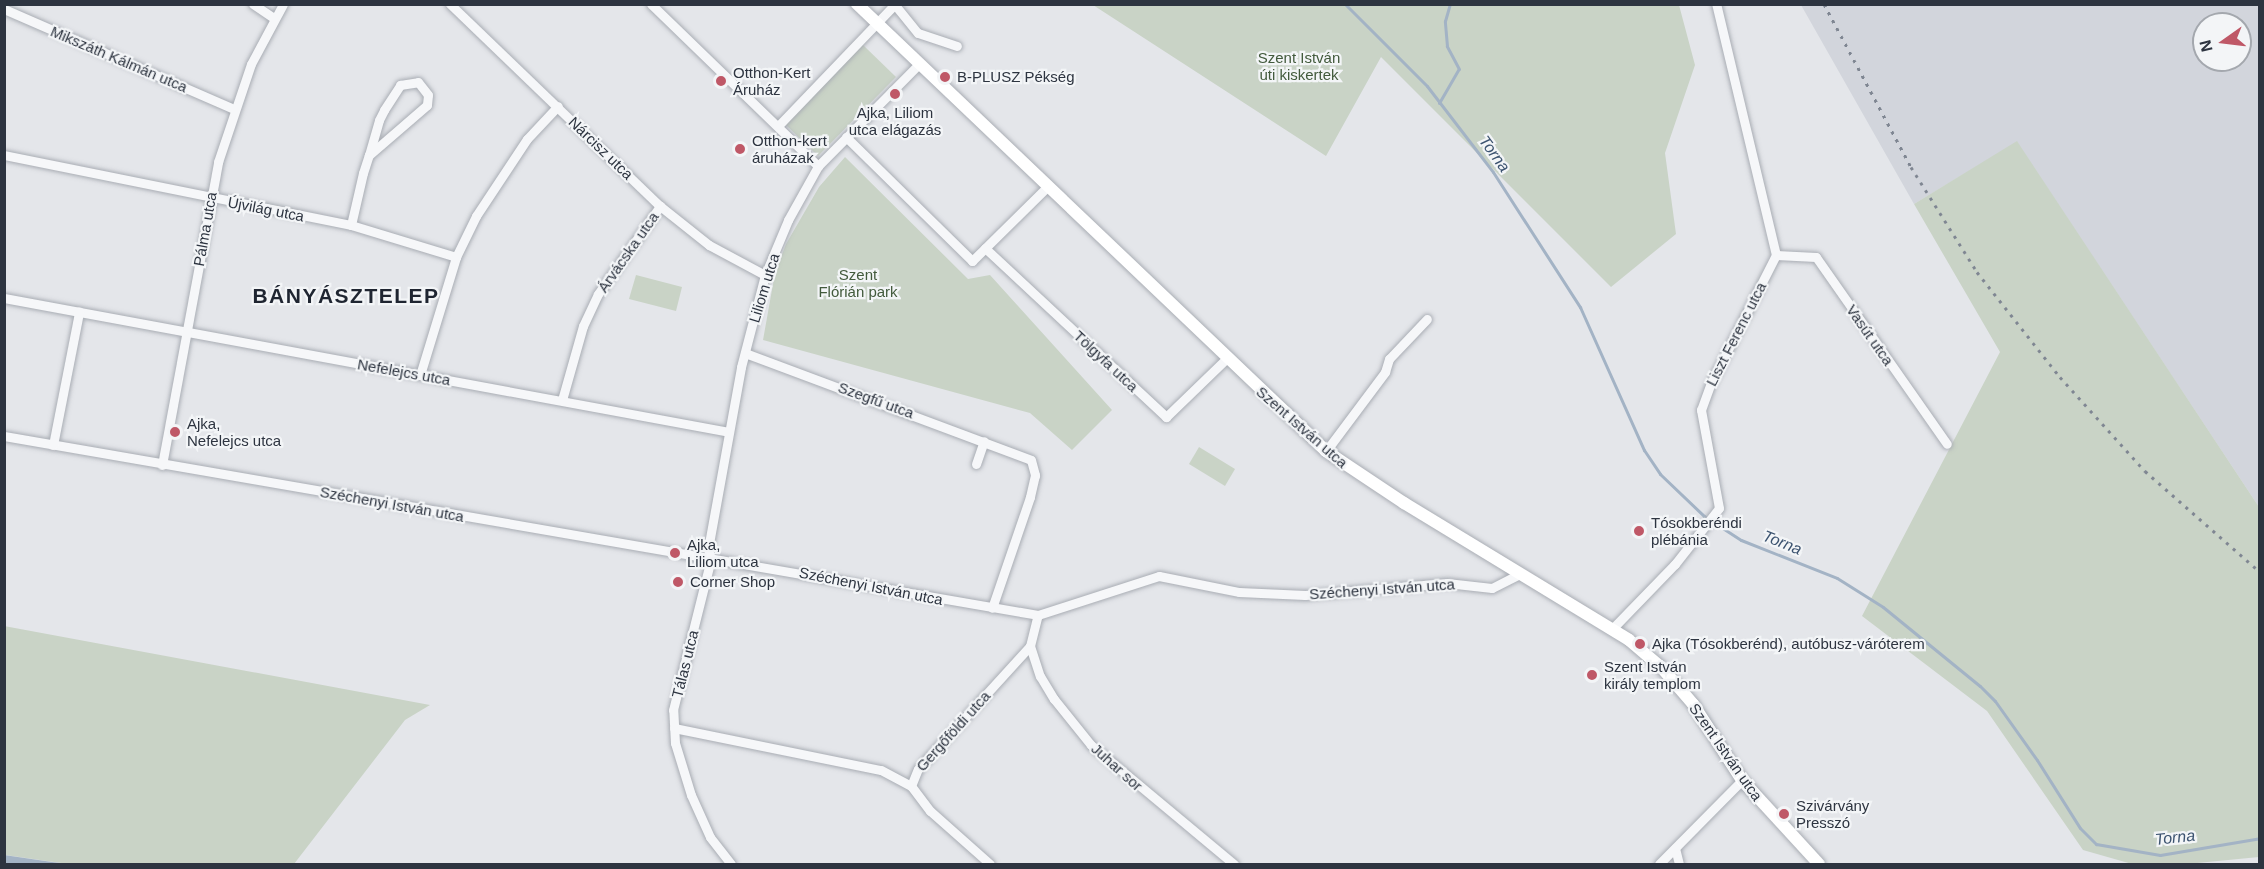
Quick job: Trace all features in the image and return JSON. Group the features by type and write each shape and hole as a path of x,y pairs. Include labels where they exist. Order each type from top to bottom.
{"main road":[{"name":"Szent István utca","path":"856,4 1326,451 1642,650 1677,684 1742,780 1819,864"}],"street":[{"path":"253,4 274,18"},
{"name":"Pálma utca","path":"162,465 209,199 234,109 274,18 283,4"},
{"name":"Nárcisz utca","path":"450,4 660,206 710,245 765,275"},
{"path":"651,4 818,165"},
{"path":"1716,4 1776,255"},
{"path":"778,126 895,5 918,33 957,46"},
{"name":"Mikszáth Kálmán utca","path":"4,9 234,109"},
{"name":"Liliom utca","path":"711,560 708,549 745,353 765,275 788,220 818,165 919,64"},
{"path":"351,225 369,156 380,120 400,86 418,82 428,95 427,105 369,156"},
{"path":"420,375 456,257 501,173 558,106"},
{"path":"846,137 972,261 1047,187"},
{"name":"Újvilág utca","path":"4,154 209,199 351,225 404,238 456,257"},
{"name":"Árvácska utca","path":"562,400 579,337 598,294 660,206"},
{"name":"Tölgyfa utca","path":"985,248 1166,417 1226,358"},
{"name":"Vasút utca","path":"1776,255 1816,257 1947,444"},
{"name":"Liszt Ferenc utca","path":"1611,630 1701,533 1719,508 1717,483 1701,410 1711,382 1776,255"},
{"name":"Nefelejcs utca","path":"4,298 729,432"},
{"path":"53,445 79,312"},
{"path":"1326,451 1384,372 1389,359 1427,319"},
{"name":"Szegfű utca","path":"745,353 1024,455 1035,467 1030,497 992,608"},
{"name":"Széchenyi István utca","path":"4,436 711,560 726,559 1038,615 1159,576 1239,592 1305,595 1447,583 1492,588 1519,574"},
{"path":"976,464 984,441"},
{"name":"Tálas utca","path":"711,560 673,710 674,728 691,795 710,837 731,864"},
{"name":"Gergőföldi utca","path":"990,864 930,811 911,786 918,769 1030,646 1038,615"},
{"name":"Juhar sor","path":"1030,646 1040,676 1091,745 1234,864"},
{"path":"674,728 881,770 911,786"},
{"path":"1659,864 1742,780"},
{"path":"1675,848 1679,864"}],"shaded area":[{"path":"1801,5 2259,5 2259,507 2017,142 1914,204"}],"green space":[{"name":"Szent István úti kiskertek","path":"1093,5 1679,5 1695,65 1665,153 1676,234 1611,287 1381,57 1326,156"},
{"path":"862,44 896,77 818,156 785,124"},
{"path":"2017,141 2259,507 2259,857 2187,864 2132,864 2083,850 1987,711 1862,616 2000,352 1914,204"},
{"name":"Szent Flórián park","path":"845,157 968,279 990,275 1112,410 1072,450 1030,413 763,340 775,273 786,244 819,187"},
{"path":"636,275 682,287 676,311 629,299"},
{"path":"1199,447 1235,469 1225,486 1189,464"},
{"path":"4,626 430,705 405,720 294,864 68,864 5,855"}],"water":[{"path":"4,855 52,862 68,864 5,864"}],"waterway":[{"name":"Torna","path":"1345,4 1427,86 1493,172 1580,307 1644,450 1660,474 1704,516 1741,540 1837,578 1883,607 1980,686 1995,701 2037,760 2080,828 2096,844 2160,855 2260,838"},
{"path":"1439,103 1459,69 1447,46 1445,21 1450,4"}],"railway":[{"path":"1824,4 1911,167 1977,272 2060,377 2145,471 2260,572"}],"place":[{"name":"B-PLUSZ Pékség","path":"945,77"},
{"name":"Otthon-Kert Áruház","path":"721,81"},
{"name":"Ajka, Liliom utca elágazás","path":"895,94"},
{"name":"Otthon-kert áruházak","path":"740,149"},
{"name":"Ajka, Nefelejcs utca","path":"175,432"},
{"name":"Tósokberéndi plébánia","path":"1639,531"},
{"name":"Ajka, Liliom utca","path":"675,553"},
{"name":"Corner Shop","path":"678,582"},
{"name":"Ajka (Tósokberénd), autóbusz-váróterem","path":"1640,644"},
{"name":"Szent István király templom","path":"1592,675"},
{"name":"Szivárvány Presszó","path":"1784,814"}],"district":[{"name":"BÁNYÁSZTELEP","path":"346,296"}]}
